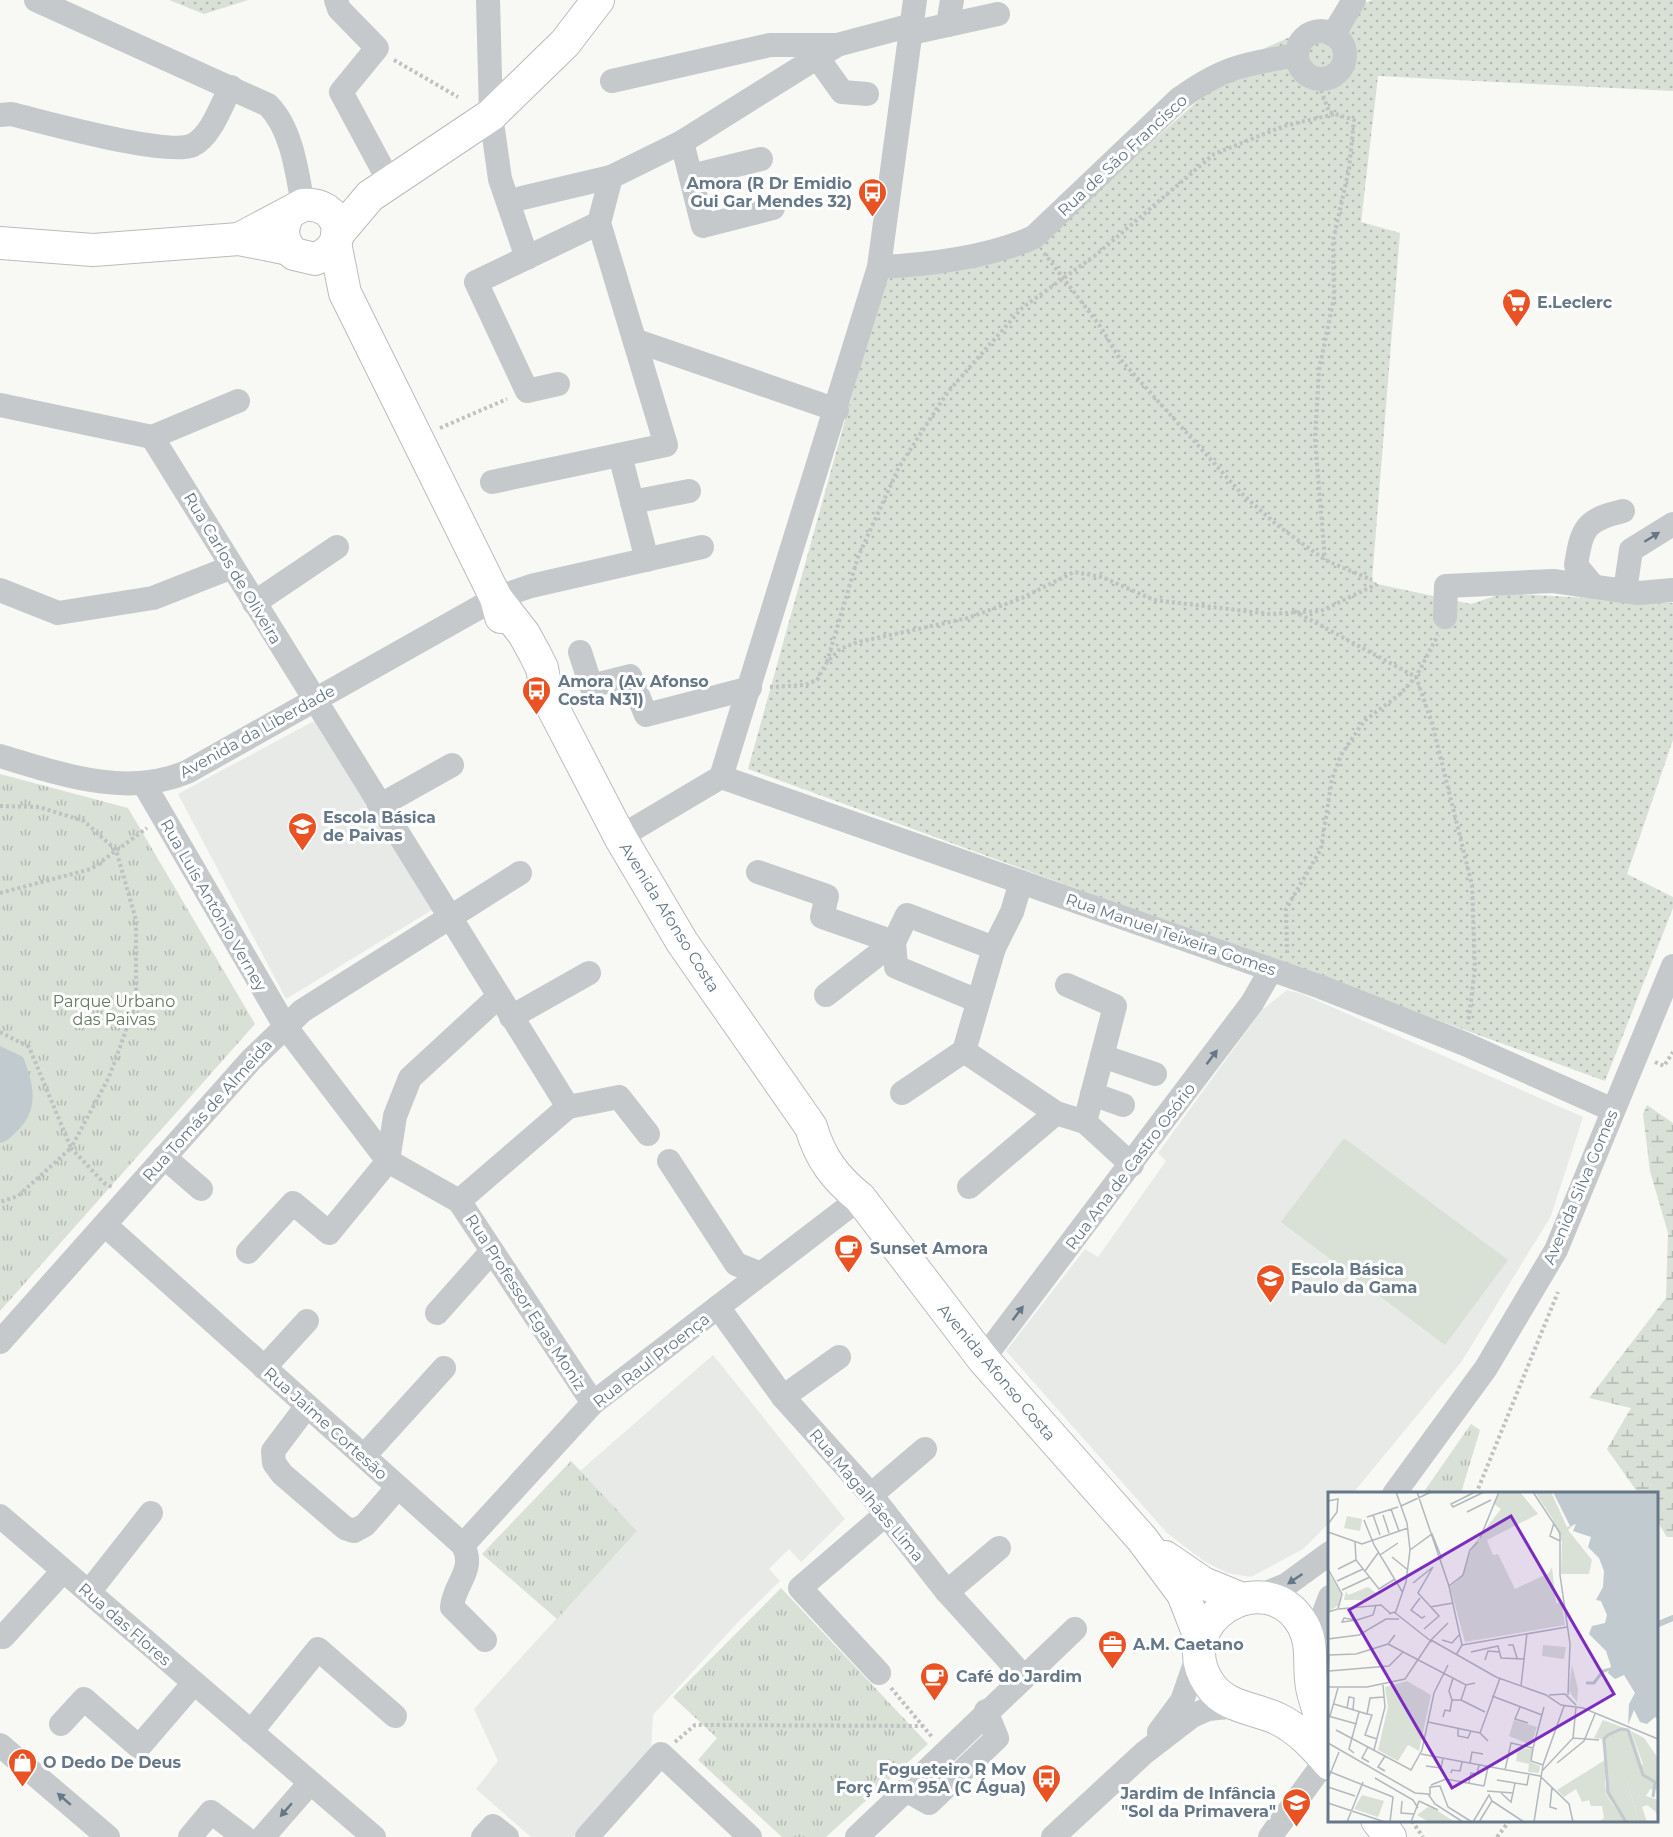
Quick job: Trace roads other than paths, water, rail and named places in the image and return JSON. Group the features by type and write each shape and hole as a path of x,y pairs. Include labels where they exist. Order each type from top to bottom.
{"main road":[{"path":"0,243 93,250 239,239 298,254 323,256 380,189 491,115 565,43 598,0"},
{"path":"239,239 304,209 380,189"},
{"path":"304,209 334,218 345,293"},
{"path":"304,209 282,232 298,254 345,293"},
{"name":"Avenida Afonso Costa","path":"345,293 496,598 508,643 528,676 547,696 620,837 682,942 811,1127 817,1149 834,1174 860,1198 984,1359 1142,1539"},
{"path":"1142,1539 1186,1573 1223,1592 1275,1602 1293,1612 1308,1634 1312,1687 1328,1756"},
{"path":"1142,1539 1183,1594 1200,1646"},
{"path":"1249,1598 1219,1611 1204,1629 1200,1646 1200,1664 1210,1685 1217,1694 1243,1707 1278,1719 1299,1732 1328,1756"},
{"path":"1243,1707 1271,1706 1292,1695 1301,1685 1310,1654"},
{"path":"1378,1822 1390,1837"}],"street":[{"path":"36,0 268,105 278,116 297,177 304,209"},
{"path":"336,0 339,9 377,48 341,92 380,189"},
{"path":"488,0 491,115 500,179 527,258"},
{"path":"620,837 721,777 837,410 879,267 915,0"},
{"path":"948,25 951,0"},
{"path":"1333,34 1354,0"},
{"path":"522,198 611,177 682,142 827,51 911,29 948,25 998,14"},
{"path":"1325,32 1333,34 1343,47 1344,63 1334,76 1317,79 1302,70 1297,55 1298,47 1309,34 1325,32"},
{"path":"612,81 770,45 827,51"},
{"path":"827,51 842,92 867,94"},
{"name":"Rua de São Francisco","path":"879,267 918,265 1017,244 1041,230 1179,99 1204,81 1225,70 1297,55"},
{"path":"4,108 162,148 192,146 205,136 231,87"},
{"path":"682,142 704,226 773,208"},
{"path":"691,176 761,159"},
{"path":"492,482 666,445 637,341 599,223 611,177"},
{"path":"558,384 527,391 476,282 599,223"},
{"path":"637,341 837,410"},
{"path":"0,405 152,437 238,401"},
{"name":"Rua Carlos de Oliveira","path":"152,437 313,700"},
{"path":"620,455 647,560"},
{"path":"632,502 689,491"},
{"path":"1594,587 1576,565 1581,536 1598,517 1623,511"},
{"path":"1625,591 1631,550 1673,524"},
{"path":"254,603 337,547"},
{"name":"Avenida da Liberdade","path":"0,756 101,783 144,784 170,779 187,772 496,598 531,586 702,547"},
{"path":"0,590 58,613 153,598 232,567"},
{"path":"1445,617 1446,586 1553,581 1639,593 1673,590"},
{"path":"580,652 591,686 630,676 646,715 750,688"},
{"path":"313,700 568,1107"},
{"path":"379,806 452,765"},
{"name":"Rua Manuel Teixeira Gomes","path":"721,777 1279,973 1465,1044 1613,1110"},
{"name":"Rua Luís António Verney","path":"144,784 285,1026 388,1161"},
{"path":"758,872 827,896 822,916 894,942"},
{"path":"449,919 520,873"},
{"path":"902,1093 964,1051 994,948 1012,912 1021,882"},
{"path":"825,995 894,942 907,915 994,948"},
{"name":"Rua Tomás de Almeida","path":"0,1342 164,1157 285,1026 302,1011 449,919"},
{"path":"894,942 896,967 978,1001"},
{"name":"Avenida Silva Gomes","path":"1395,1490 1486,1368 1525,1306 1556,1250 1673,966"},
{"path":"248,1252 293,1203 329,1233 388,1161 395,1116 410,1078 505,1007 589,973"},
{"name":"Rua Ana de Castro Osório","path":"984,1359 1252,1003 1279,973"},
{"path":"1067,985 1115,1006 1085,1122"},
{"path":"964,1051 1056,1113 1085,1122 1132,1165"},
{"path":"1102,1056 1155,1074"},
{"path":"1092,1094 1123,1105"},
{"name":"Rua Professor Egas Moniz","path":"459,1201 568,1107 619,1097 648,1134"},
{"path":"969,1187 1056,1113"},
{"path":"164,1157 201,1189"},
{"name":"Rua Professor Egas Moniz","path":"388,1161 459,1201 593,1403"},
{"path":"669,1161 736,1264 761,1274"},
{"name":"Rua Raul Proença","path":"463,1545 593,1403 860,1198"},
{"name":"Rua Jaime Cortesão","path":"105,1225 463,1545"},
{"path":"437,1314 492,1251"},
{"name":"Rua Magalhães Lima","path":"718,1307 783,1397 871,1495 947,1592 1023,1676"},
{"path":"264,1368 307,1321"},
{"path":"783,1397 839,1357"},
{"path":"365,1455 444,1368"},
{"path":"307,1406 273,1451 274,1463 282,1474 345,1528 354,1531 365,1525 398,1487"},
{"path":"871,1495 925,1449"},
{"path":"89,1592 152,1513"},
{"path":"879,1673 800,1588 886,1514"},
{"name":"Rua das Flores","path":"0,1516 370,1836"},
{"path":"463,1545 468,1556 468,1569 453,1597 452,1607 485,1640"},
{"path":"947,1592 999,1548"},
{"path":"1249,1598 1287,1586 1328,1554"},
{"path":"0,1635 3,1637 63,1571"},
{"path":"1310,1654 1328,1601"},
{"path":"857,1837 1023,1676 1075,1629"},
{"path":"1143,1753 1182,1701 1200,1646"},
{"path":"250,1732 318,1649 395,1716"},
{"path":"61,1724 84,1699 139,1747 194,1683"},
{"path":"1053,1837 1143,1753 1192,1716 1208,1709 1243,1707"},
{"path":"906,1790 929,1803 997,1737 987,1712"},
{"path":"3,1749 108,1837"},
{"path":"587,1837 661,1754 750,1837"},
{"path":"1270,1837 1328,1756"},
{"path":"263,1837 310,1783"},
{"path":"190,1837 211,1812 244,1837"},
{"path":"483,1837 493,1826 507,1837"}],"waterway":[{"path":"1658,1624 1673,1618"}],"place":[{"name":"Amora (R Dr Emidio Gui Gar Mendes 32)","path":"873,218"},
{"name":"E.Leclerc","path":"1516,328"},
{"name":"Amora (Av Afonso Costa N31)","path":"537,716"},
{"name":"Escola Básica de Paivas","path":"302,852"},
{"name":"Sunset Amora","path":"849,1274"},
{"name":"Escola Básica Paulo da Gama","path":"1270,1304"},
{"name":"A.M. Caetano","path":"1112,1670"},
{"name":"Café do Jardim","path":"935,1702"},
{"name":"O Dedo De Deus","path":"22,1788"},
{"name":"Fogueteiro R Mov Forç Arm 95A (C Água)","path":"1047,1804"},
{"name":"Jardim de Infância \"Sol da Primavera\"","path":"1297,1828"}],"park label":[{"name":"Parque Urbano das Paivas","path":"114,1010"}]}
